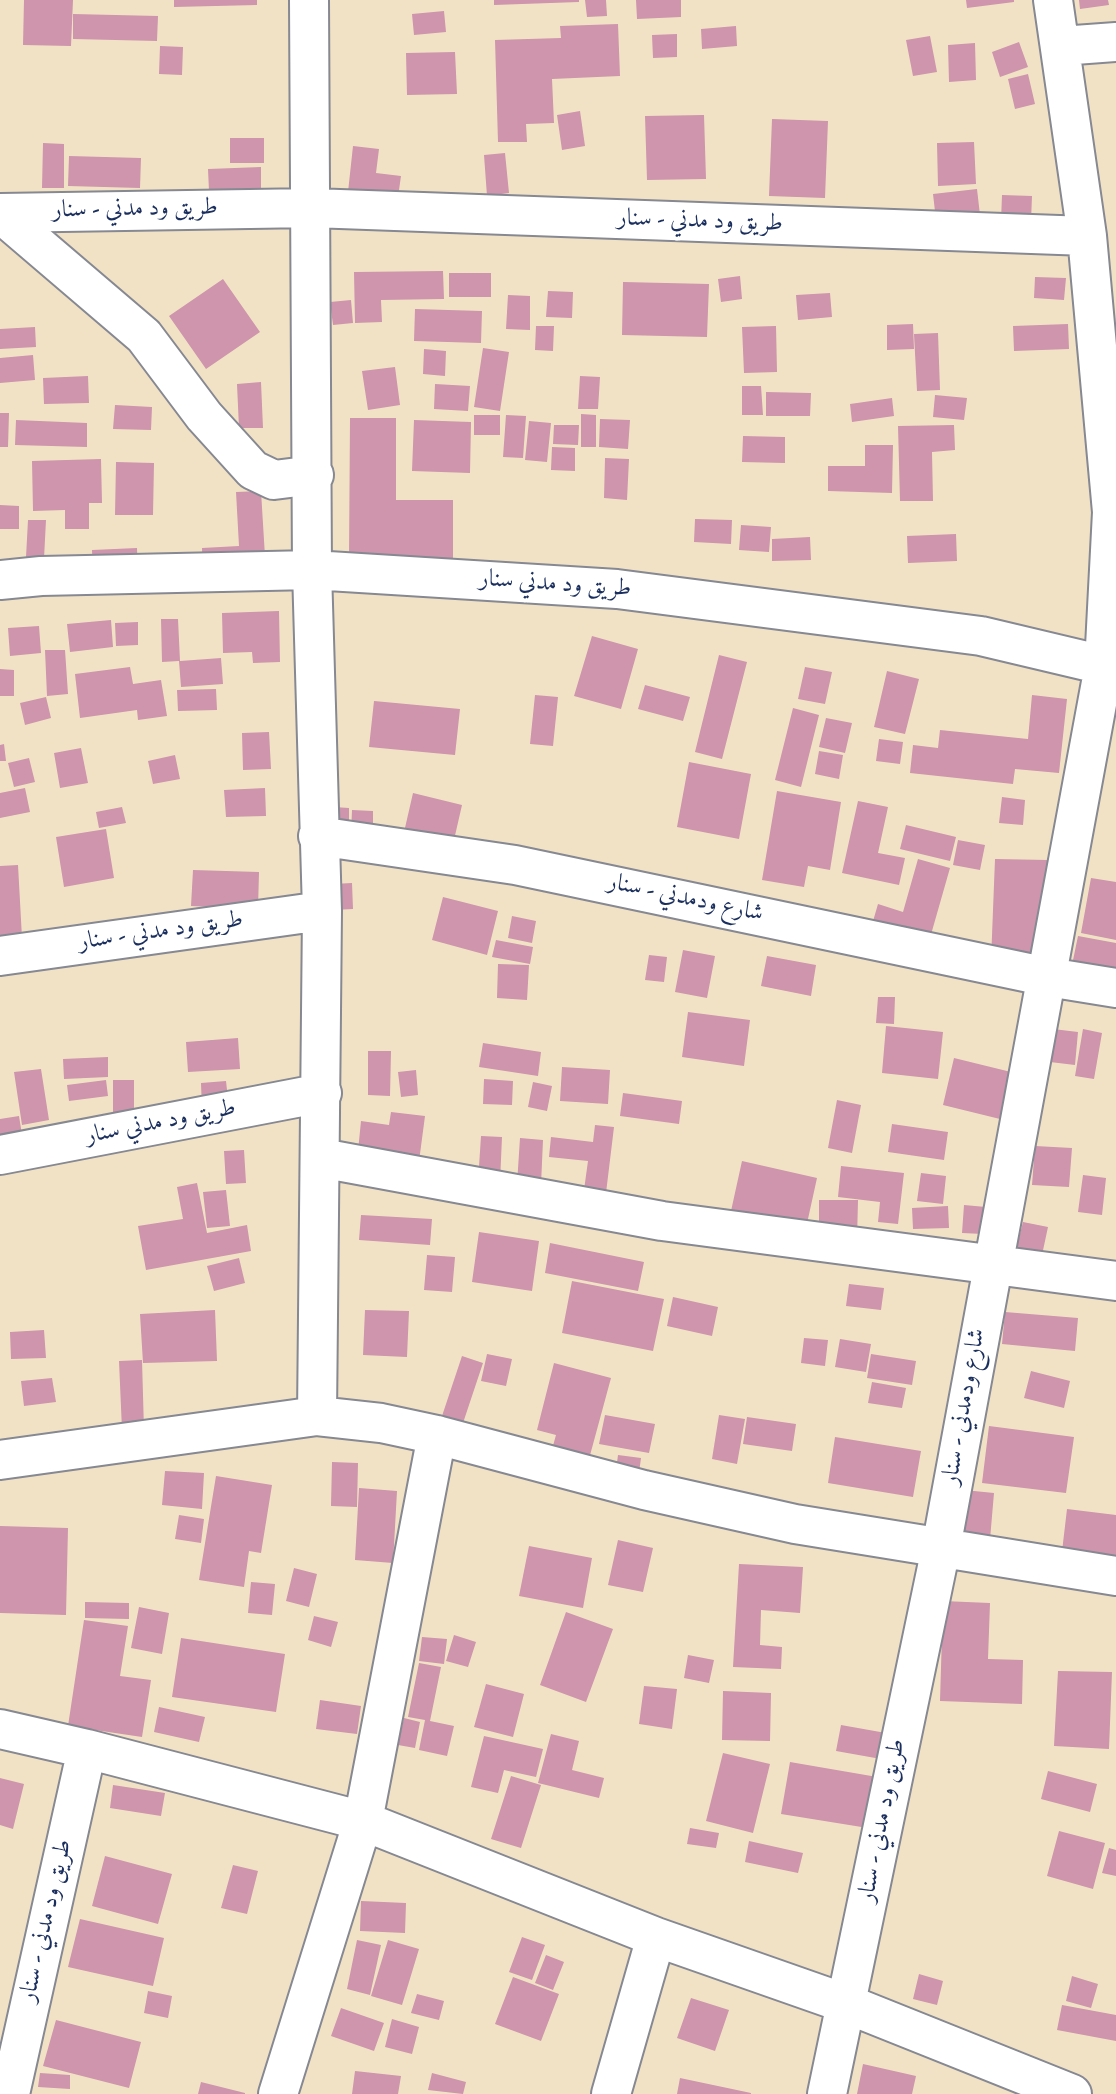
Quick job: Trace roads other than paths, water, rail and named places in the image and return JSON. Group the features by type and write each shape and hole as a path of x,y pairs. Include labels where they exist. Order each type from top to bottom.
{"street":[{"path":"309,0 314,475 312,570 322,911 317,1416"},
{"path":"1053,0 1087,236 1114,512 1110,667"},
{"path":"1061,46 1116,42"},
{"name":"طريق ود مدني - سنار","path":"0,213 312,208 1087,236"},
{"path":"0,213 144,336 204,416 253,470 274,480 314,475"},
{"name":"طريق ود مدني سنار","path":"0,580 41,576 312,570 617,589 981,636 1110,667"},
{"name":"شارع ودمدني - سنار","path":"941,1548 991,1266 1110,667"},
{"name":"شارع ودمدني - سنار","path":"318,835 515,864 1048,977 1116,988"},
{"name":"طريق ود مدني - سنار","path":"0,956 322,911"},
{"name":"طريق ود مدني سنار","path":"0,1155 321,1093"},
{"path":"321,1158 662,1221 1116,1281"},
{"path":"0,1460 317,1416 381,1423 437,1435 644,1490 769,1518 1116,1576"},
{"path":"278,2094 363,1821 437,1435"},
{"name":"طريق ود مدني - سنار","path":"827,2094 941,1548"},
{"path":"0,1729 363,1821 656,1937 847,2004 1072,2094"},
{"name":"طريق ود مدني - سنار","path":"10,2094 87,1749"},
{"path":"611,2094 656,1937"}]}
